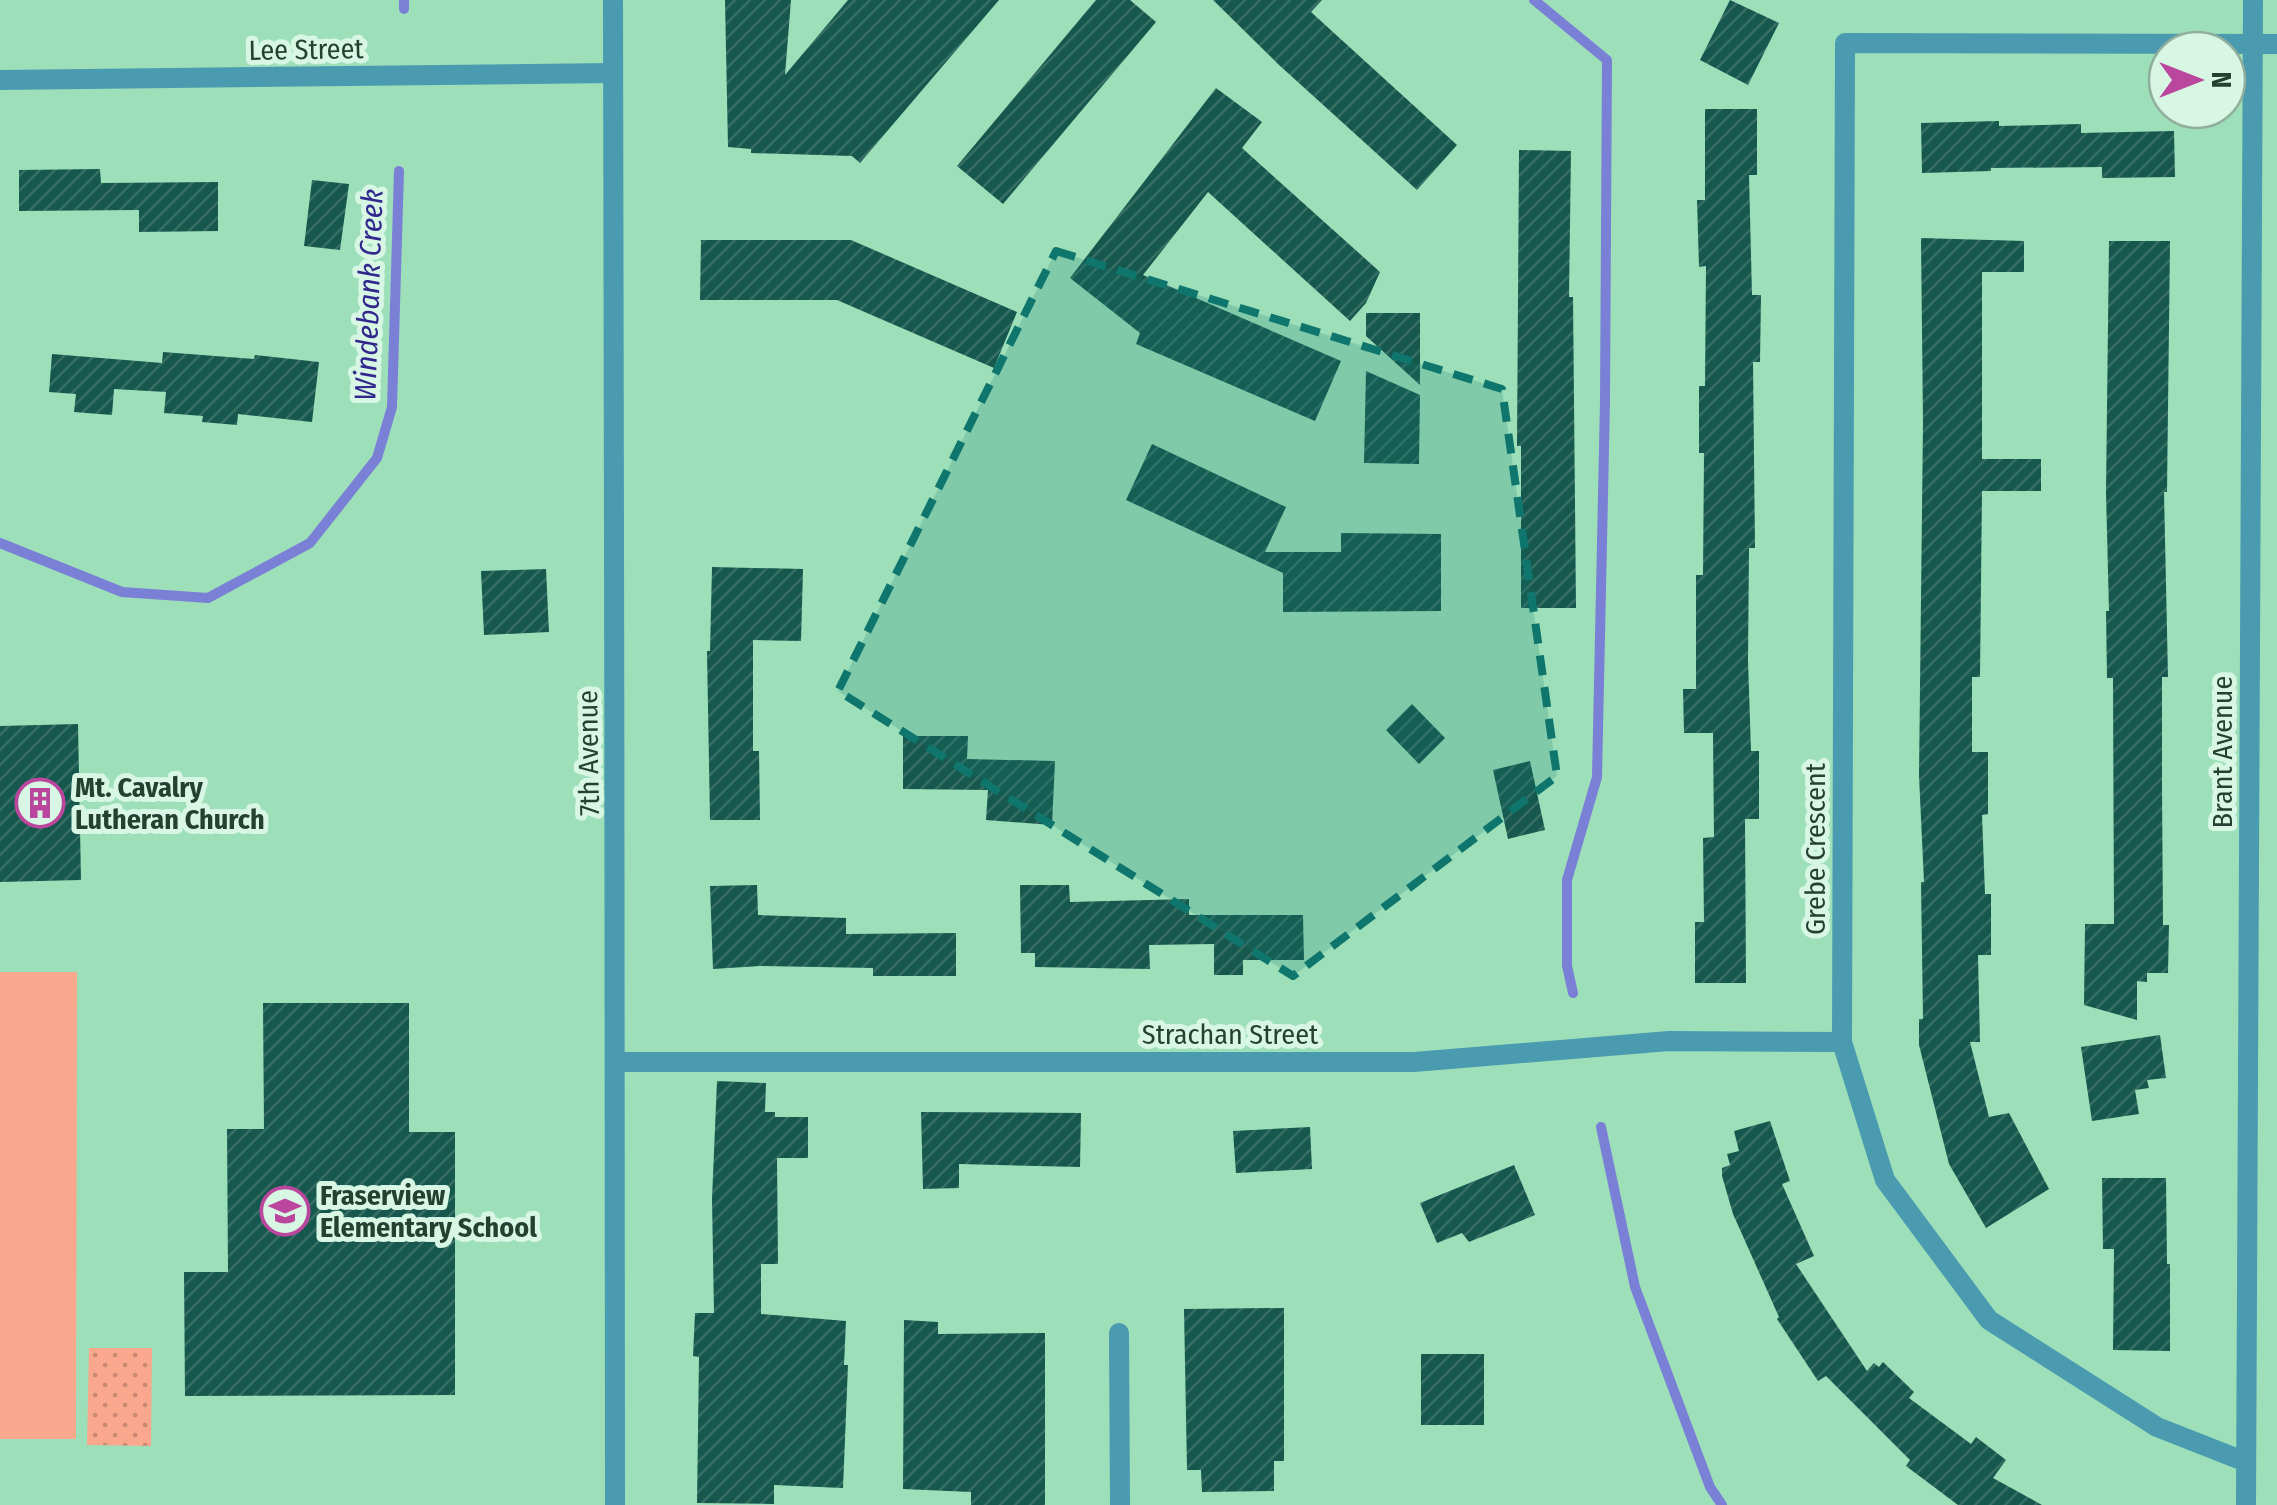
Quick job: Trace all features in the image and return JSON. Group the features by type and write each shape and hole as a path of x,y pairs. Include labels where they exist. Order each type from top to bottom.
{"street":[{"name":"7th Avenue","path":"613,0 618,1062 614,1505"},
{"name":"Brant Avenue","path":"2246,1505 2253,0"},
{"name":"Grebe Crescent","path":"2246,1462 2157,1427 1989,1320 1884,1180 1842,1042 1845,43 2253,44"},
{"path":"2253,44 2277,44"},
{"name":"Lee Street","path":"0,80 612,73"},
{"name":"Strachan Street","path":"618,1062 1414,1062 1669,1041 1842,1042"},
{"path":"1118,1334 1120,1505"}],"highlighted area":[{"path":"1056,251 1502,389 1557,776 1293,976 838,691"}],"shaded area":[{"path":"0,972 77,972 76,1439 0,1439"},
{"path":"89,1348 152,1348 151,1446 87,1445"}],"building":[{"path":"725,0 791,0 785,75 848,0 999,0 860,163 852,156 751,153 751,149 728,147"},
{"path":"1096,0 1130,0 1156,22 1003,204 957,166"},
{"path":"1213,0 1322,0 1311,12 1457,145 1417,190"},
{"path":"1730,0 1779,23 1748,85 1700,60"},
{"path":"1216,88 1262,122 1242,148 1380,272 1366,303 1350,321 1208,192 1143,275 1341,361 1315,421 1136,344 1140,333 1070,278"},
{"path":"1705,109 1757,109 1757,175 1749,175 1752,295 1761,295 1760,362 1753,362 1755,548 1749,548 1748,660 1751,751 1759,751 1759,819 1745,819 1746,983 1695,983 1695,922 1704,922 1703,838 1714,837 1713,733 1684,733 1683,689 1696,689 1696,575 1703,575 1704,453 1699,453 1699,386 1705,386 1706,266 1699,267 1697,200 1705,200"},
{"path":"1999,121 1999,126 2081,124 2081,133 2174,131 2175,177 2102,178 2102,167 1922,173 1921,123"},
{"path":"1519,150 1571,151 1569,297 1573,297 1576,608 1521,608 1521,446 1517,446"},
{"path":"100,169 101,183 218,182 218,231 139,232 139,210 19,211 19,170"},
{"path":"312,180 349,184 340,250 304,246"},
{"path":"1921,238 2024,241 2024,272 1982,272 1982,459 2041,459 2041,491 1982,491 1980,677 1972,677 1972,752 1988,752 1988,814 1982,815 1985,894 1991,894 1991,955 1978,955 1980,1042 1970,1042 1989,1117 2009,1113 2049,1189 1986,1228 1949,1164 1919,1045 1919,1019 1923,1019 1924,882 1919,776"},
{"path":"701,240 851,240 1017,312 994,368 837,300 700,300"},
{"path":"2109,241 2170,241 2164,492 2168,677 2162,677 2163,925 2169,925 2168,973 2147,973 2147,982 2137,981 2137,1020 2084,1005 2085,924 2114,924 2113,678 2107,678 2106,611"},
{"path":"1366,313 1420,313 1420,385 1366,336"},
{"path":"163,352 319,362 312,422 238,414 237,425 202,422 203,416 164,413 166,392 114,389 112,415 74,412 76,394 49,392 52,354 162,363"},
{"path":"1366,371 1420,395 1419,464 1364,463"},
{"path":"1152,444 1286,507 1265,552 1341,552 1341,533 1441,534 1441,611 1283,612 1283,573 1126,500"},
{"path":"712,567 803,569 801,641 753,640 753,751 759,751 760,820 710,820 707,651"},
{"path":"546,569 549,632 484,635 481,571"},
{"path":"1412,704 1445,738 1419,764 1386,730"},
{"name":"Mt. Cavalry Lutheran Church","path":"78,724 81,880 0,882 0,726"},
{"path":"903,736 968,736 967,759 1055,761 1052,825 986,820 988,790 903,789"},
{"path":"1530,761 1545,830 1508,839 1493,770"},
{"path":"757,885 758,915 846,918 846,934 956,933 956,976 873,976 873,968 713,969 710,886"},
{"path":"1020,885 1069,885 1070,902 1189,899 1189,915 1303,915 1304,960 1243,960 1243,975 1214,975 1214,944 1149,945 1150,969 1035,967 1035,953 1021,953"},
{"path":"263,1003 409,1003 409,1132 455,1132 455,1395 185,1396 184,1272 228,1272 227,1129 264,1129"},
{"path":"2160,1035 2166,1078 2147,1080 2149,1088 2135,1090 2139,1114 2092,1121 2081,1047"},
{"path":"717,1081 766,1083 765,1112 775,1112 775,1117 808,1117 808,1158 777,1158 778,1264 761,1264 761,1314 846,1321 843,1488 774,1485 774,1504 697,1503 699,1357 693,1356 695,1313 714,1313 712,1199"},
{"path":"921,1112 1081,1113 1080,1167 959,1164 959,1188 923,1189"},
{"path":"1770,1121 1790,1181 1782,1184 1814,1256 1796,1264 1867,1371 1874,1363 1879,1367 1883,1362 1914,1392 1909,1398 1971,1444 1976,1437 2006,1460 1993,1478 2042,1505 1958,1505 1906,1466 1910,1460 1826,1376 1818,1381 1777,1319 1733,1214 1722,1176 1722,1168 1730,1165 1727,1154 1739,1151 1734,1131"},
{"path":"1310,1127 1312,1169 1236,1173 1233,1131"},
{"path":"1514,1165 1535,1215 1469,1242 1462,1233 1437,1243 1420,1203"},
{"path":"2102,1178 2166,1178 2170,1351 2113,1350 2114,1249 2103,1249"},
{"path":"1284,1308 1284,1461 1274,1461 1274,1491 1202,1492 1201,1470 1187,1470 1184,1309"},
{"path":"904,1320 938,1322 938,1334 1045,1333 1045,1505 971,1505 971,1492 903,1489"},
{"path":"1421,1354 1484,1354 1484,1425 1421,1425"}],"waterway":[{"name":"Windebank Creek","path":"404,0 404,9"},
{"path":"1534,0 1607,60 1597,777 1567,880 1567,966 1573,993"},
{"name":"Windebank Creek","path":"0,543 122,592 208,598 310,543 377,458 392,407 399,171"},
{"path":"1601,1127 1635,1287 1710,1487 1722,1505"}],"place":[{"name":"Mt. Cavalry Lutheran Church","path":"40,803"},
{"name":"Fraserview Elementary School","path":"285,1211"}]}
